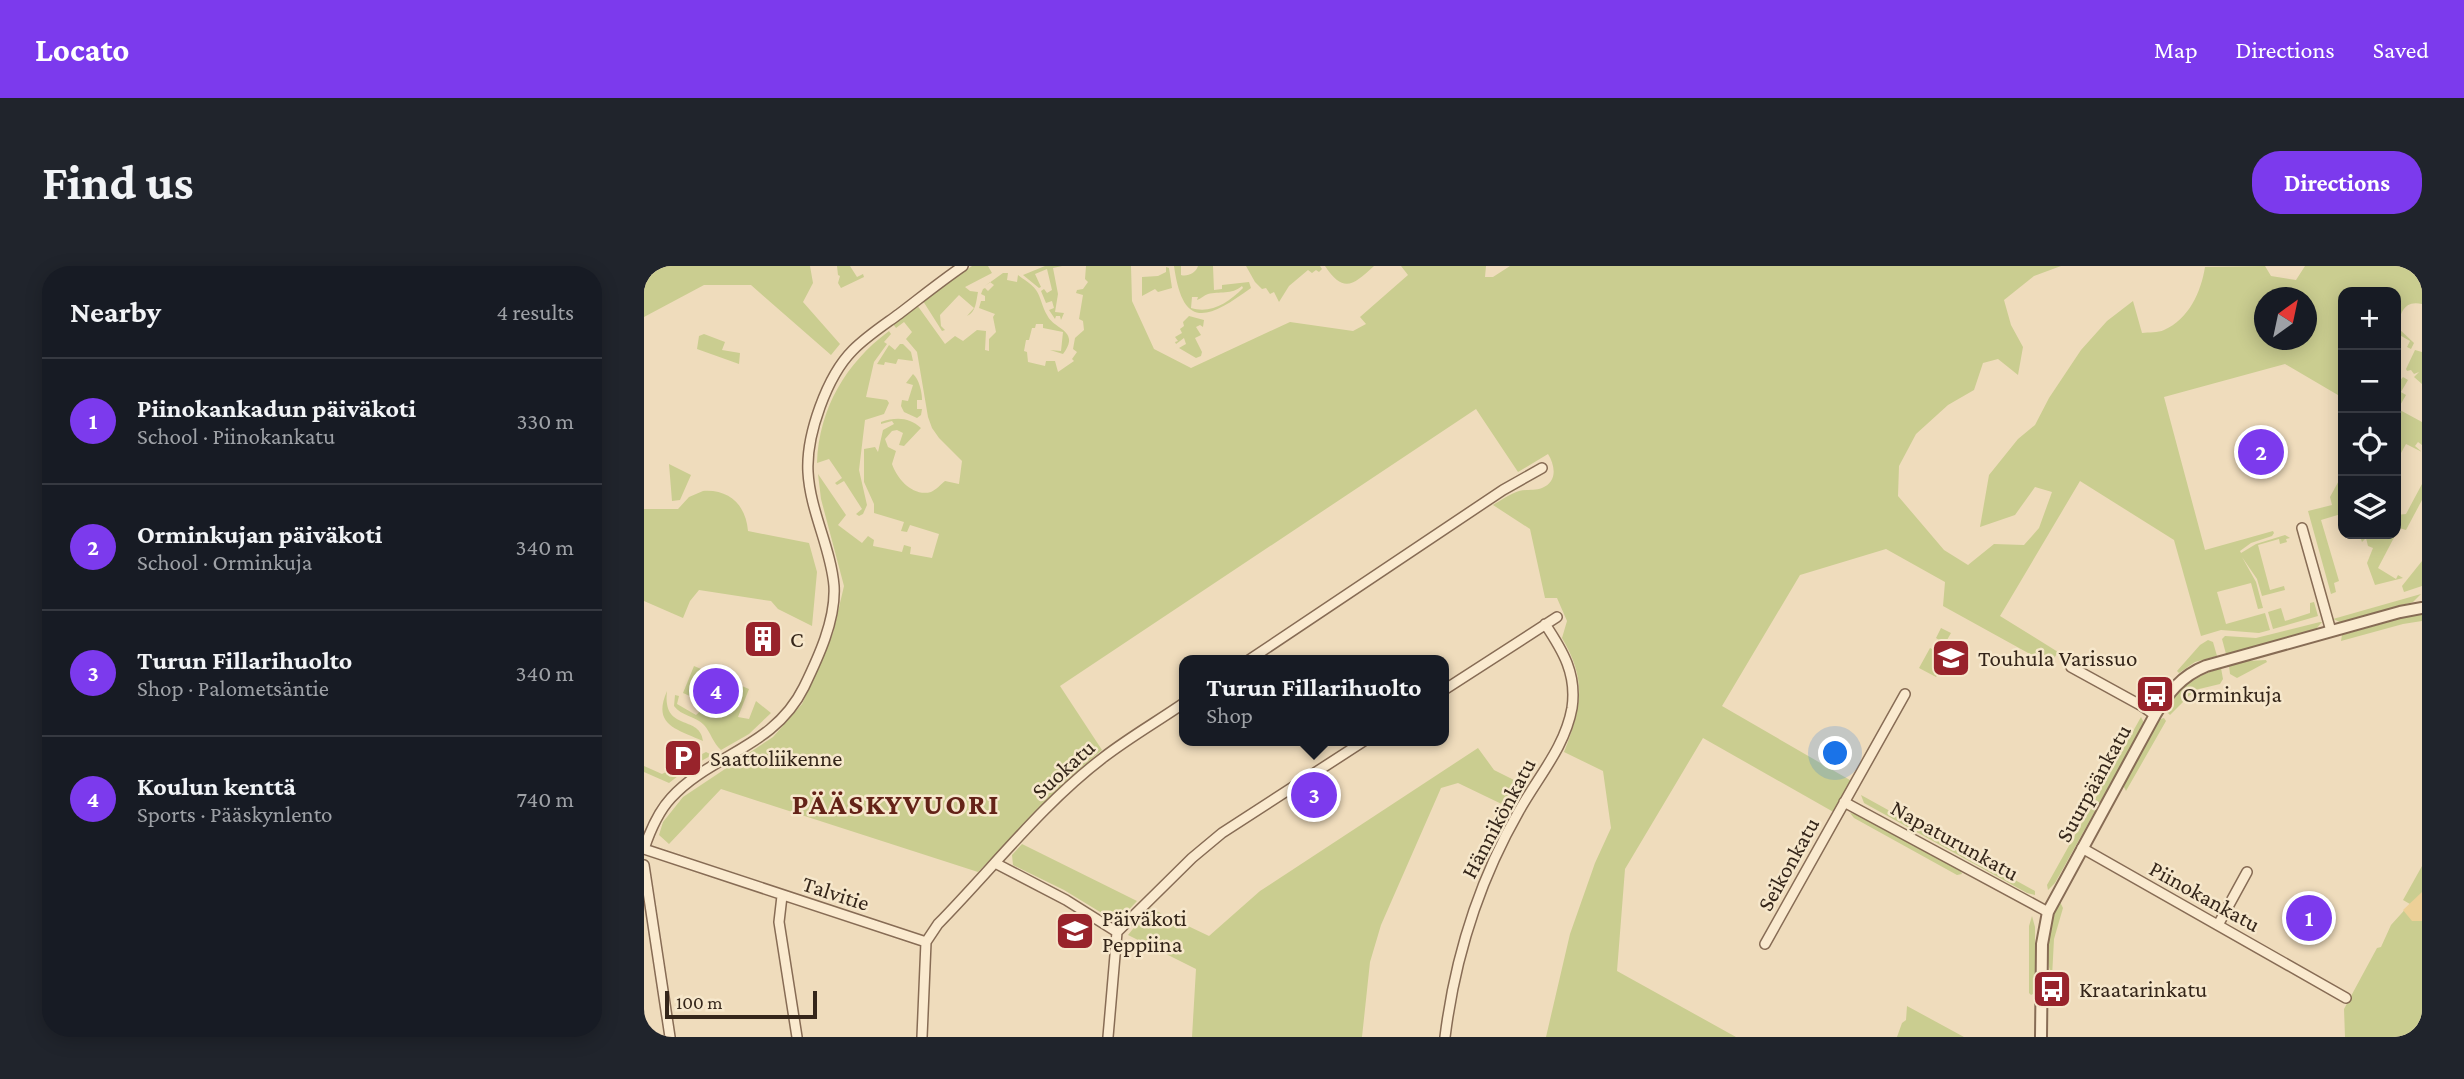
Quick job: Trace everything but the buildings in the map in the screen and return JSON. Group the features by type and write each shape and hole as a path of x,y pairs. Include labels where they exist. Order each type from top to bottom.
{"street":[{"path":"644,849 660,813 672,796 697,777 765,735 803,690 834,606 834,585 808,471 811,440 822,402 852,352 963,266"},
{"path":"1256,655 1503,490 1542,468"},
{"path":"2302,528 2331,631"},
{"name":"Suurpäänkatu","path":"2042,1037 2042,944 2048,912 2155,715 2178,683 2197,670 2422,608"},
{"path":"1449,687 1557,617"},
{"name":"Hännikönkatu","path":"1445,1037 1456,973 1483,881 1518,812 1558,748 1569,719 1573,695 1570,666 1545,624"},
{"path":"2071,667 2155,715"},
{"name":"Seikonkatu","path":"1765,944 1905,694"},
{"name":"Suokatu","path":"926,942 939,924 1046,809 1094,765 1179,707"},
{"path":"1108,1037 1117,932 1192,858 1222,833 1356,746"},
{"name":"Napaturunkatu","path":"1844,802 2048,912"},
{"name":"Piinokankatu","path":"2082,848 2346,998"},
{"name":"Talvitie","path":"644,849 926,942"},
{"path":"995,863 1066,900 1117,932"},
{"path":"644,865 670,1037"},
{"path":"2218,925 2247,872"},
{"path":"782,896 779,922 797,1037"},
{"path":"922,1037 926,942"}],"green space":[{"path":"644,266 810,266 813,283 803,302 840,344 831,355 751,285 704,285 644,317"},
{"path":"837,266 850,266 857,277 863,274 864,277 841,288"},
{"path":"972,266 988,266 992,273 965,287 978,292 974,308 959,295 940,315 941,326 945,330 942,331 923,301"},
{"path":"1045,266 1062,266 1053,268 1058,294 1055,312 1064,313 1061,320 1060,316 1055,319 1049,310 1054,308 1052,301 1046,303 1041,291 1044,289 1047,293 1052,290 1047,269 1035,274 1041,287 1039,288 1023,275"},
{"path":"1086,266 1131,266 1132,301 1154,349 1191,368 1290,322 1353,331 1366,324 1360,317 1408,275 1401,266 1486,266 1485,277 1493,277 1510,266 2061,266 2034,276 2004,300 2011,325 2023,347 2018,375 1998,359 1983,363 1974,390 1948,405 1916,434 1899,466 1898,496 1944,550 1968,565 1994,544 2024,545 2039,528 2052,492 2035,487 2015,515 1980,527 1989,475 2018,439 2035,425 2049,398 2081,350 2107,321 2133,301 2142,333 2156,332 2173,325 2187,312 2197,295 2205,267 2265,266 2271,276 2296,280 2305,266 2422,266 2419,278 2422,280 2422,304 2407,306 2401,316 2401,287 2338,287 2338,395 2285,364 2164,397 2205,550 2273,531 2272,536 2251,543 2240,551 2241,553 2256,544 2285,535 2290,538 2280,544 2279,539 2258,545 2270,590 2284,586 2285,590 2262,596 2257,579 2242,557 2256,582 2263,608 2258,609 2251,583 2217,592 2226,624 2265,613 2270,630 2259,633 2221,630 2201,636 2174,540 2080,481 2000,616 2058,652 2050,665 1943,606 1945,582 1886,549 1800,575 1722,706 1855,783 1837,814 1703,738 1625,869 1617,971 1736,1037 1546,1037 1570,934 1595,863 1611,828 1603,771 1564,752 1575,721 1579,694 1575,667 1562,638 1567,621 1557,598 1545,598 1530,529 1493,505 1519,491 1539,489 1547,485 1553,478 1552,463 1548,454 1518,472 1476,409 1060,686 1102,750 1068,779 978,872 721,789 669,844 659,835 663,822 683,797 773,737 802,704 814,678 833,633 844,586 821,499 818,474 846,515 838,525 862,543 868,536 874,540 873,546 902,552 904,545 911,547 910,554 932,558 939,534 910,525 907,532 901,531 904,522 874,513 874,504 864,482 864,449 875,447 878,452 883,430 894,424 892,421 881,422 892,419 907,420 921,428 904,446 899,445 903,433 897,430 892,431 885,439 888,447 896,451 892,464 902,481 912,489 924,493 933,491 945,481 959,484 962,461 939,438 928,417 917,352 906,339 912,332 904,322 896,328 893,324 917,305 945,344 955,336 963,341 977,330 986,331 985,350 989,351 989,339 996,332 993,317 995,314 979,308 981,301 985,301 985,296 981,294 983,289 988,291 994,285 990,282 1003,273 1008,273 1007,280 1017,282 1018,275 1030,283 1050,320 1068,335 1069,340 1063,354 1050,350 1061,351 1063,332 1036,324 1029,340 1026,340 1024,351 1027,352 1028,362 1045,366 1046,361 1055,361 1058,372 1074,361 1072,359 1077,352 1073,349 1075,338 1084,330 1083,321 1079,319 1083,295 1076,293 1088,282 1085,279"},
{"path":"1174,266 1181,266 1181,275 1188,275 1198,266 1213,266 1214,290 1222,289 1222,285 1249,282 1251,288 1222,307 1200,313 1191,310 1178,287","holes":["1242,286 1243,288 1219,306 1205,310 1191,308 1192,297 1198,297 1197,300 1208,294 1230,292"]},
{"path":"1246,266 1320,266 1322,269 1312,273 1308,270 1289,286 1279,302 1274,292 1270,294 1266,288 1262,289 1255,282"},
{"path":"1325,266 1374,266 1349,284 1338,280"},
{"path":"1166,267 1169,268 1172,288 1158,292 1155,289 1142,296 1142,277 1158,276 1166,272"},
{"path":"1189,316 1204,320 1203,327 1196,327 1201,335 1195,338 1202,352 1201,356 1196,358 1179,348 1186,344 1184,338 1176,344 1175,342 1178,341 1175,337 1182,333 1180,329 1184,326 1183,322"},
{"path":"889,331 891,334 884,342 887,344 874,362 866,397 887,400 889,403 884,414 865,420 859,470 867,505 859,516 856,514 862,509 844,481 837,485 835,483 842,478 829,459 817,463 819,443 829,406 848,372 860,357"},
{"path":"2401,331 2414,343 2411,349 2407,347 2410,341 2401,336"},
{"path":"704,334 725,342 722,350 740,353 739,364 697,349 699,336"},
{"path":"900,344 911,352 913,361 898,359 896,364 877,364 889,345 895,350"},
{"path":"2415,350 2422,352 2422,384 2414,377 2419,372 2414,374 2406,369"},
{"path":"913,374 922,397 922,400 917,400 917,409 922,409 917,418 904,412 901,406 902,400 908,401 913,385 906,383"},
{"path":"2403,377 2408,380 2401,392"},
{"path":"2401,411 2422,422 2422,445 2418,442 2415,446 2422,452 2406,444 2401,453"},
{"path":"669,464 691,475 680,500 672,501"},
{"path":"2338,482 2338,515 2321,520 2339,581 2334,583 2336,592 2331,594 2308,511 2332,505 2330,497"},
{"path":"2422,484 2422,500 2406,530 2401,529 2401,514 2406,514"},
{"path":"703,491 721,493 735,500 744,514 748,531 809,543 817,572 812,626 778,609 771,601 699,590 690,601 683,618 644,601 644,509 678,509 689,497"},
{"path":"2366,539 2393,539 2378,568 2396,579 2398,575 2403,578 2375,585 2367,563 2373,548 2368,546"},
{"path":"2422,561 2422,586 2404,592 2402,586"},
{"path":"2421,594 2413,602 2340,622 2333,619"},
{"path":"2314,602 2318,616 2273,629 2268,612 2281,608 2285,621 2310,613 2310,603"},
{"path":"2413,615 2422,615 2422,621 2341,641 2342,635"},
{"path":"2322,622 2316,629 2226,654 2222,639 2225,636 2256,638"},
{"path":"1941,628 1951,633 1940,648 1936,668 1939,673 1936,677 1919,668 1930,648 1934,650"},
{"path":"2208,640 2213,642 2217,656 2195,662 2179,673 2177,671 2200,645"},
{"path":"2267,662 2237,678 2230,674 2229,666"},
{"path":"694,666 749,689 738,717 749,719 756,701 771,713 749,734 721,750 704,725 674,706 675,695 679,696 677,704 696,715 706,706 733,715 683,693"},
{"path":"2221,668 2223,679 2220,684 2195,690 2170,715 2165,710 2189,684"},
{"path":"667,691 670,713 695,728 703,741 676,729 665,719 662,711"},
{"path":"2141,717 2144,723 2055,883 2048,890 2047,885"},
{"path":"2164,718 2166,721 2126,791 2123,785 2160,719"},
{"path":"1478,748 1494,770 1526,786 1512,809 1458,783 1441,788 1381,925 1370,962 1362,1037 1192,1037 1196,969 1128,935 1150,908 1209,936 1260,891"},
{"path":"706,752 712,755 669,783 644,772 644,766 662,774"},
{"path":"1861,795 2035,891 2035,895 1864,803"},
{"path":"1850,813 1861,815 1962,874 1957,875 1854,818"},
{"path":"1022,844 1137,901 1123,916 1110,918 1064,890 1013,865 1012,855"},
{"path":"2422,866 2422,1037 2345,1037 2344,1009 2391,925 2410,904 2403,900"},
{"path":"2060,902 2063,908 2054,939 2052,977 2047,958 2047,938"},
{"path":"2032,916 2035,927 2035,993 2031,995 2029,926"},
{"path":"1907,1006 1964,1037 1897,1037 1902,1023 1906,1020"}],"sand":[{"path":"2422,892 2422,921 2412,921 2403,910"}],"place":[{"name":"Orminkujan päiväkoti","path":"2261,452"},
{"name":"C","path":"763,639"},
{"name":"Touhula Varissuo","path":"1951,658"},
{"name":"Koulun kenttä","path":"716,691"},
{"name":"Orminkuja","path":"2155,694"},
{"name":"Saattoliikenne","path":"683,758"},
{"name":"Turun Fillarihuolto","path":"1314,795"},
{"name":"Piinokankadun päiväkoti","path":"2309,918"},
{"name":"Päiväkoti Peppiina","path":"1075,931"},
{"name":"Kraatarinkatu","path":"2052,989"}],"district":[{"name":"PÄÄSKYVUORI","path":"896,803"}]}
